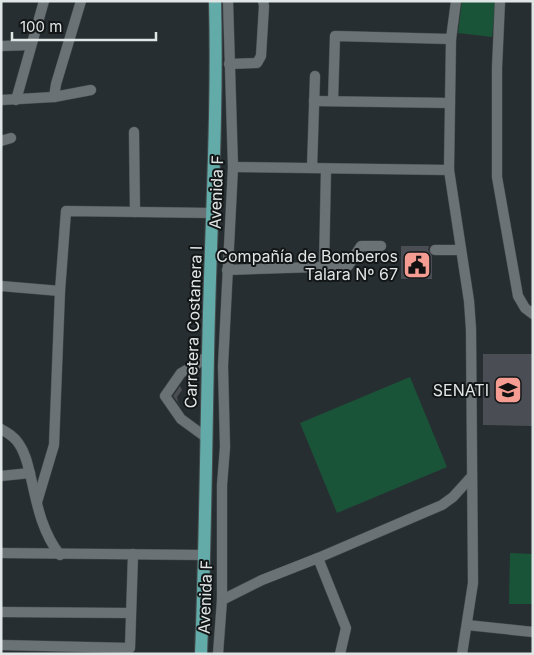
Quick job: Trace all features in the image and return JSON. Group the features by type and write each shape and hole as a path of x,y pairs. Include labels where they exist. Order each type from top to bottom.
{"main road":[{"name":"Carretera Costanera I","path":"202,654 213,213 215,1"}],"street":[{"path":"16,100 44,1"},
{"path":"54,97 56,84 81,1"},
{"name":"Avenida F","path":"218,654 222,600 223,366 233,167 228,1"},
{"path":"229,64 257,63 261,56 263,1"},
{"path":"456,1 451,39 449,170 469,302 471,330 473,583 462,654"},
{"path":"500,1 497,68 498,177 518,296 525,308 533,314"},
{"path":"333,102 335,36 451,39"},
{"path":"1,46 31,45"},
{"path":"312,168 315,76"},
{"path":"1,100 54,97 90,90"},
{"path":"314,101 450,103"},
{"path":"134,132 135,212"},
{"path":"233,167 449,170"},
{"path":"324,268 326,169"},
{"path":"37,502 54,445 60,291 66,211 213,213"},
{"path":"227,270 348,266 361,246 381,246"},
{"path":"435,250 461,250"},
{"path":"1,286 60,291"},
{"path":"207,438 181,419 165,396 180,373 197,364 208,354"},
{"path":"1,429 19,443 25,454 47,534 60,554"},
{"path":"1,476 30,473"},
{"path":"222,600 262,580 442,505 453,497 472,476"},
{"path":"1,553 205,556"},
{"path":"1,645 91,650 130,648 133,554"},
{"path":"318,558 346,628 340,654"},
{"path":"1,612 130,613"},
{"path":"467,625 533,632"}],"green space":[{"path":"462,1 496,1 492,37 458,33"},
{"path":"410,377 447,467 337,513 300,423"},
{"path":"510,553 533,554 533,604 509,604"}],"building":[{"name":"Compañía de Bomberos Talara Nº 67","path":"401,246 429,246 428,250 432,256 432,279 401,279"},
{"name":"SENATI","path":"483,354 533,354 533,426 483,425"},
{"path":"180,386 182,390 177,397 182,408 173,396"}],"place":[{"name":"Compañía de Bomberos Talara Nº 67","path":"417,265"},
{"name":"SENATI","path":"508,390"}]}
